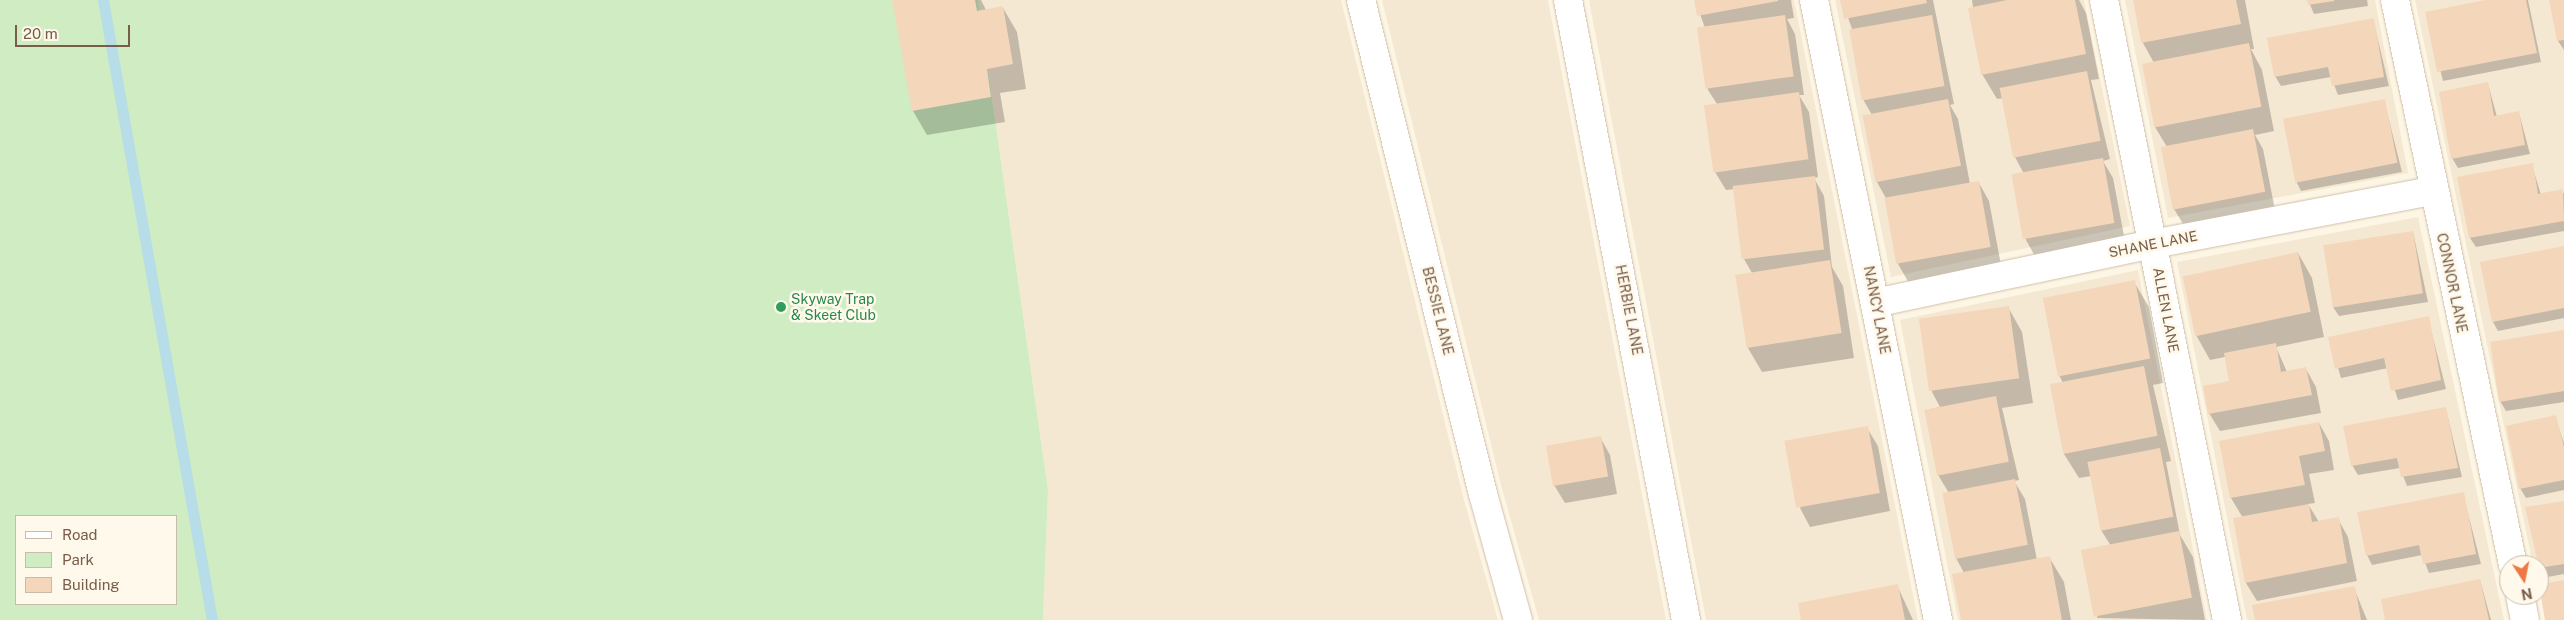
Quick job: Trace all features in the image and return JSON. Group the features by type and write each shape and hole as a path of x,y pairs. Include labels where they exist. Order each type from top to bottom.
{"street":[{"name":"BESSIE LANE","path":"1361,0 1483,494 1518,620"},
{"name":"HERBIE LANE","path":"1568,0 1686,620"},
{"name":"NANCY LANE","path":"1814,0 1938,620"},
{"name":"ALLEN LANE","path":"2104,0 2227,620"},
{"name":"CONNOR LANE","path":"2395,0 2432,191 2511,555"},
{"name":"SHANE LANE","path":"1876,303 2153,244 2432,191"},
{"path":"2522,605 2525,620"}],"shaded area":[{"path":"978,0 1341,0 1464,500 1498,620 1043,620 1048,490"},
{"path":"1382,0 1548,0 1666,620 1539,620 1502,489"},
{"path":"1589,0 1794,0 1918,620 1706,620"},
{"path":"1835,0 2084,0 2130,226 1891,277"},
{"path":"2125,0 2375,0 2408,173 2168,218"},
{"path":"2415,0 2564,0 2564,620 2545,620 2543,605 2549,605 2549,555 2531,555"},
{"path":"2418,217 2499,597 2499,605 2501,605 2504,620 2247,620 2177,262"},
{"path":"2138,270 2207,620 1958,620 1900,320"}],"green space":[{"path":"0,0 978,0 1048,490 1043,620 0,620"}],"building":[{"path":"892,0 975,0 977,11 1003,6 1013,64 987,69 991,97 912,111"},
{"path":"1694,0 1778,0 1778,1 1697,16"},
{"path":"1840,0 1926,0 1927,3 1844,19"},
{"path":"2007,0 2075,0 2086,54 1981,75 1968,8"},
{"path":"2133,0 2236,0 2241,24 2141,43"},
{"path":"2307,0 2334,0 2334,1 2308,5"},
{"path":"2485,0 2526,0 2537,53 2437,72 2425,12"},
{"path":"2549,0 2564,0 2564,40 2557,41"},
{"path":"1785,15 1794,76 1705,89 1697,27"},
{"path":"1932,15 1945,86 1862,100 1849,30"},
{"path":"2374,18 2384,77 2332,86 2328,67 2274,77 2267,38"},
{"path":"2249,43 2261,107 2154,128 2142,64"},
{"path":"2087,71 2101,141 2013,158 2000,88"},
{"path":"2488,82 2494,116 2519,111 2525,145 2451,159 2439,92"},
{"path":"1799,92 1808,159 1713,173 1704,105"},
{"path":"1948,99 1961,166 1876,182 1863,116"},
{"path":"2385,99 2397,163 2295,183 2283,119"},
{"path":"2253,129 2265,192 2173,210 2161,147"},
{"path":"2103,158 2114,223 2023,239 2011,174"},
{"path":"2533,163 2538,194 2563,189 2564,221 2469,238 2457,177"},
{"path":"1815,176 1824,249 1742,260 1733,186"},
{"path":"1979,181 1991,247 1896,264 1884,198"},
{"path":"2413,231 2423,293 2333,307 2323,245"},
{"path":"2564,246 2564,308 2492,322 2480,262"},
{"path":"2298,252 2311,312 2195,336 2183,277"},
{"path":"1830,260 1842,333 1747,348 1735,275"},
{"path":"2135,280 2150,359 2058,376 2043,298"},
{"path":"2009,306 2019,378 1929,391 1919,319"},
{"path":"2429,316 2441,380 2391,391 2384,358 2335,369 2328,337"},
{"path":"2564,330 2564,391 2499,402 2490,342"},
{"path":"2276,343 2281,372 2306,367 2312,395 2208,414 2203,386 2229,381 2224,353"},
{"path":"2144,366 2158,436 2063,454 2050,384"},
{"path":"1996,396 2009,462 1937,476 1924,410"},
{"path":"2446,407 2458,468 2401,477 2397,458 2351,466 2343,426"},
{"path":"2556,415 2564,447 2564,480 2519,489 2506,426"},
{"path":"2319,422 2325,451 2299,456 2305,485 2230,498 2219,441"},
{"path":"1868,426 1880,493 1796,508 1784,441"},
{"path":"1601,436 1608,476 1553,486 1546,446"},
{"path":"2160,448 2173,517 2101,531 2087,462"},
{"path":"2015,479 2028,545 1955,559 1942,493"},
{"path":"2464,492 2476,554 2423,564 2419,545 2366,556 2357,512"},
{"path":"2564,501 2564,564 2549,566 2549,555 2536,555 2525,507"},
{"path":"2309,504 2312,522 2339,517 2347,563 2245,583 2233,518"},
{"path":"2179,531 2192,598 2094,617 2081,550"},
{"path":"2050,556 2062,620 1961,620 1952,574"},
{"path":"2480,579 2489,620 2385,620 2381,599"},
{"path":"2564,580 2564,620 2545,620 2542,605 2549,605 2549,583"},
{"path":"1898,584 1905,620 1801,620 1798,603"},
{"path":"2355,586 2361,620 2255,620 2252,605"}],"waterway":[{"path":"103,0 212,620"}],"place":[{"name":"Skyway Trap & Skeet Club","path":"781,307"}]}
